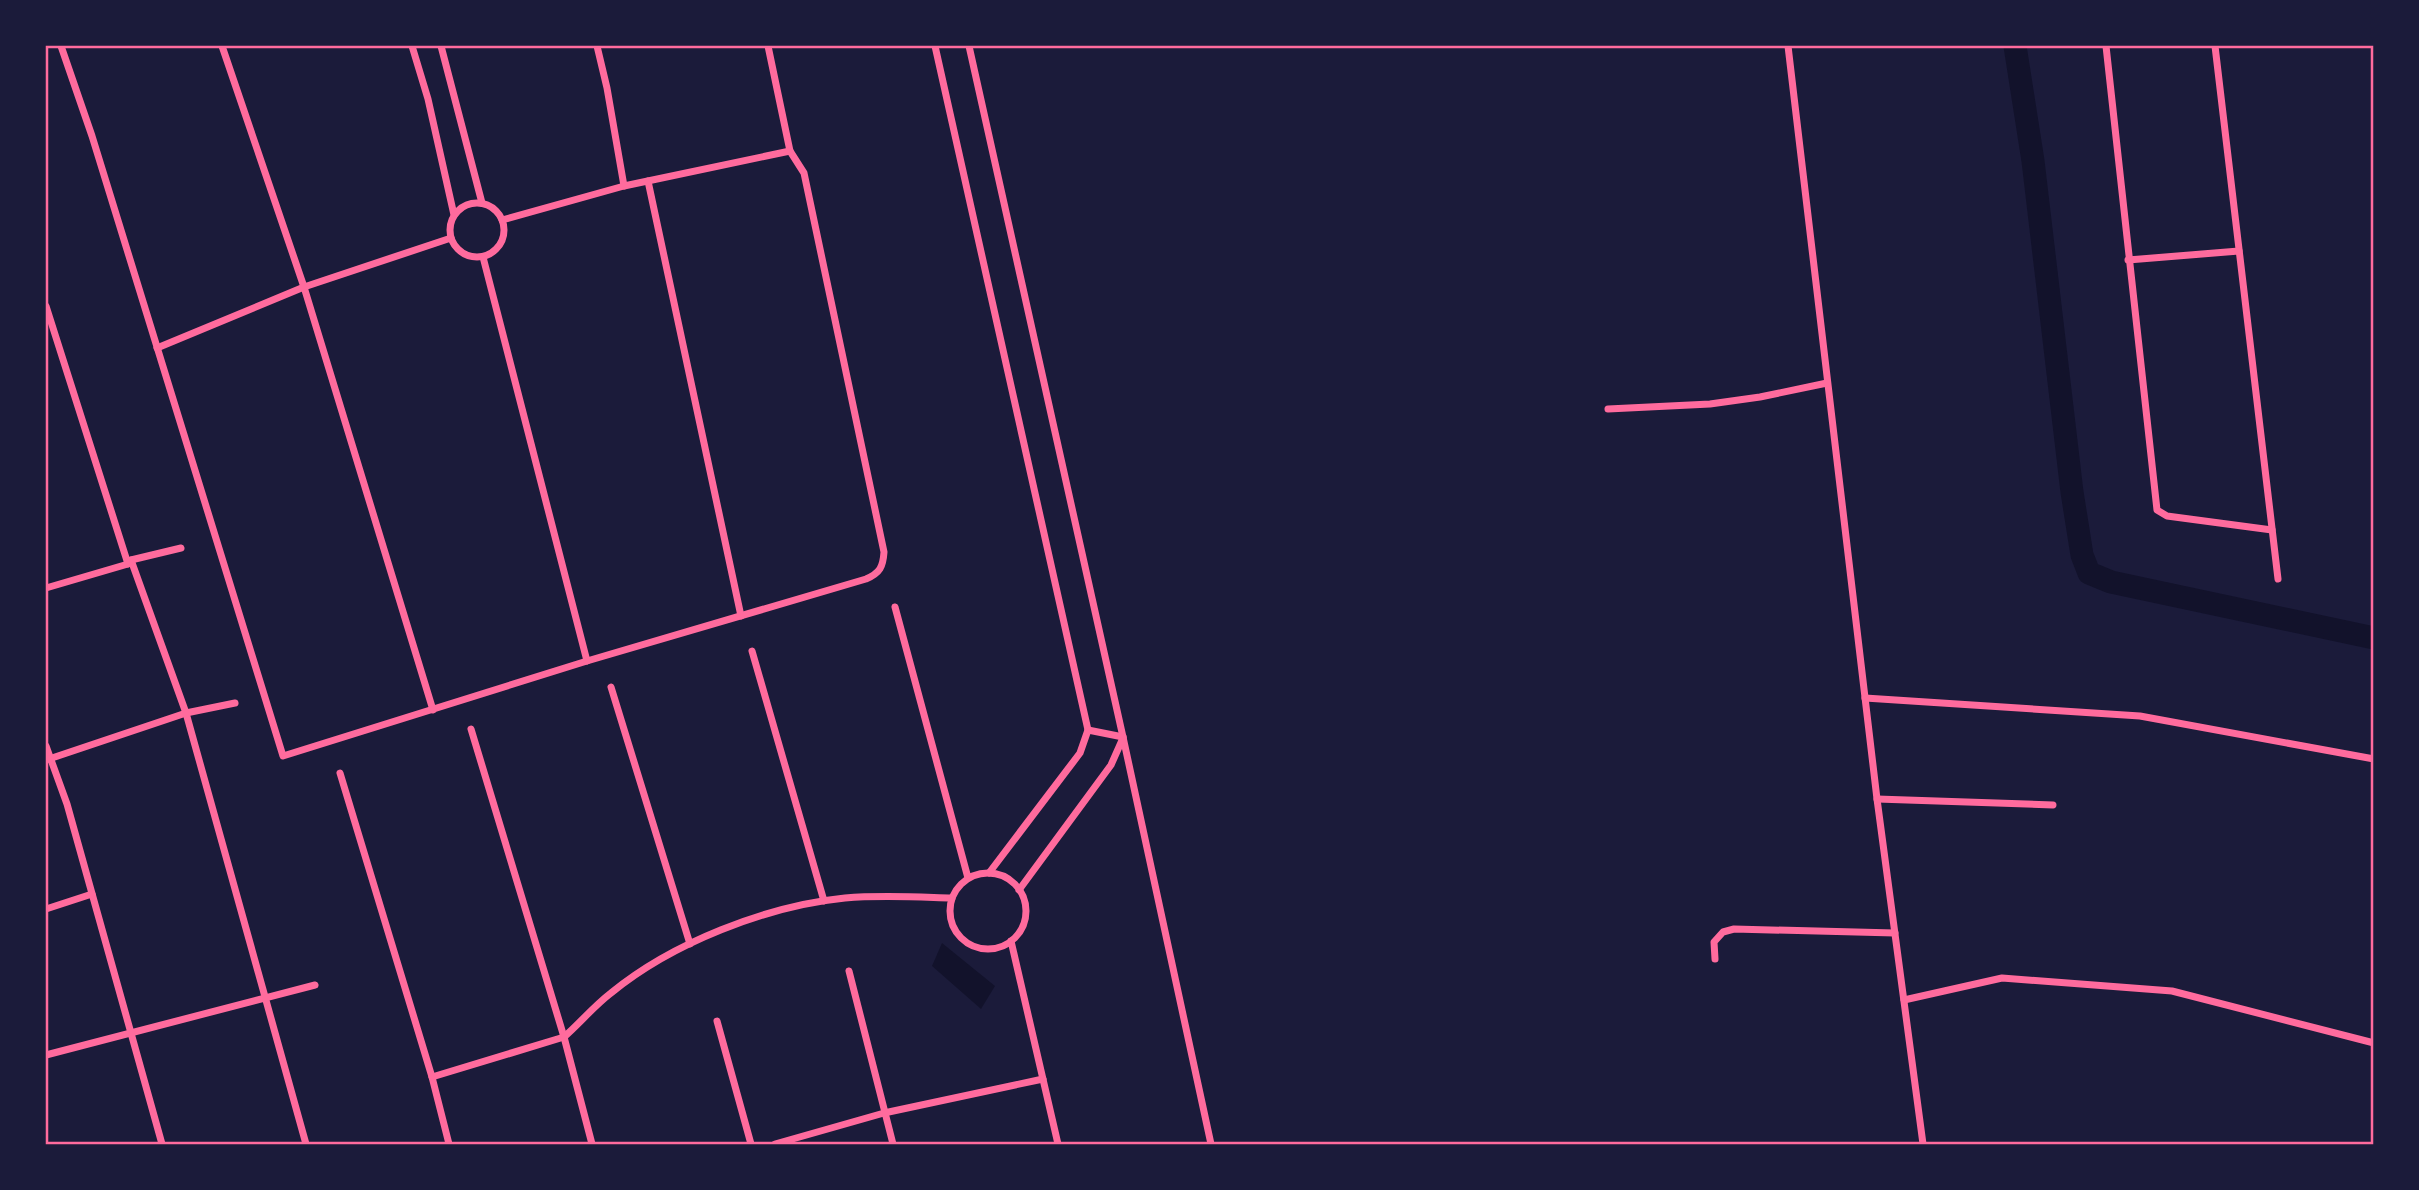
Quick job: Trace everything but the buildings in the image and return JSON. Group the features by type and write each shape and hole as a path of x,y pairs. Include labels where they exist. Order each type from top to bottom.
{"street":[{"path":"61,46 283,757 877,574 883,565 884,552 804,173 790,150 768,46"},
{"path":"222,46 304,287 433,710"},
{"path":"412,46 428,99 454,215"},
{"path":"442,46 482,203"},
{"path":"597,46 624,186"},
{"path":"935,46 1088,730 1080,753 989,873"},
{"path":"969,46 1211,1144"},
{"path":"1788,46 1877,799 1923,1144"},
{"path":"2106,46 2157,510 2167,516 2272,530"},
{"path":"2215,46 2278,579"},
{"path":"502,220 624,186 790,150"},
{"path":"648,181 741,616"},
{"path":"482,203 491,207 502,220 504,236 501,243 482,257 467,256 460,252 451,238 454,215 467,205 482,203"},
{"path":"157,348 304,287 451,238"},
{"path":"2128,260 2239,251"},
{"path":"482,257 587,662"},
{"path":"46,306 129,562 186,713 306,1144"},
{"path":"1608,409 1710,404 1827,383"},
{"path":"46,588 181,548"},
{"path":"895,607 968,878"},
{"path":"751,651 824,901"},
{"path":"611,687 691,944"},
{"path":"1865,698 2140,716 2374,759"},
{"path":"47,759 186,713 235,703"},
{"path":"471,729 564,1037 592,1144"},
{"path":"1088,730 1123,737"},
{"path":"1019,890 1111,765 1123,737"},
{"path":"46,746 47,759 67,804 162,1144"},
{"path":"340,774 432,1077 449,1144"},
{"path":"1877,799 2053,805"},
{"path":"989,873 1006,877 1019,890 1025,909 1020,932 1001,947 989,949 966,942 957,934 950,911 952,898 958,887 968,878 989,873"},
{"path":"46,909 92,894"},
{"path":"432,1077 564,1037 610,993 639,973 691,944 753,919 824,901 879,896 952,898"},
{"path":"1715,959 1714,942 1723,932 1734,929 1895,933"},
{"path":"1011,941 1058,1144"},
{"path":"849,971 893,1144"},
{"path":"1904,1000 2002,978 2172,991 2374,1043"},
{"path":"46,1055 315,985"},
{"path":"717,1021 751,1144"},
{"path":"775,1144 884,1112 1043,1079"}],"shaded area":[{"path":"942,943 995,986 981,1009 932,966"}],"waterway":[{"path":"2015,46 2033,161 2072,492 2082,555 2089,573 2111,582 2374,638"}]}
